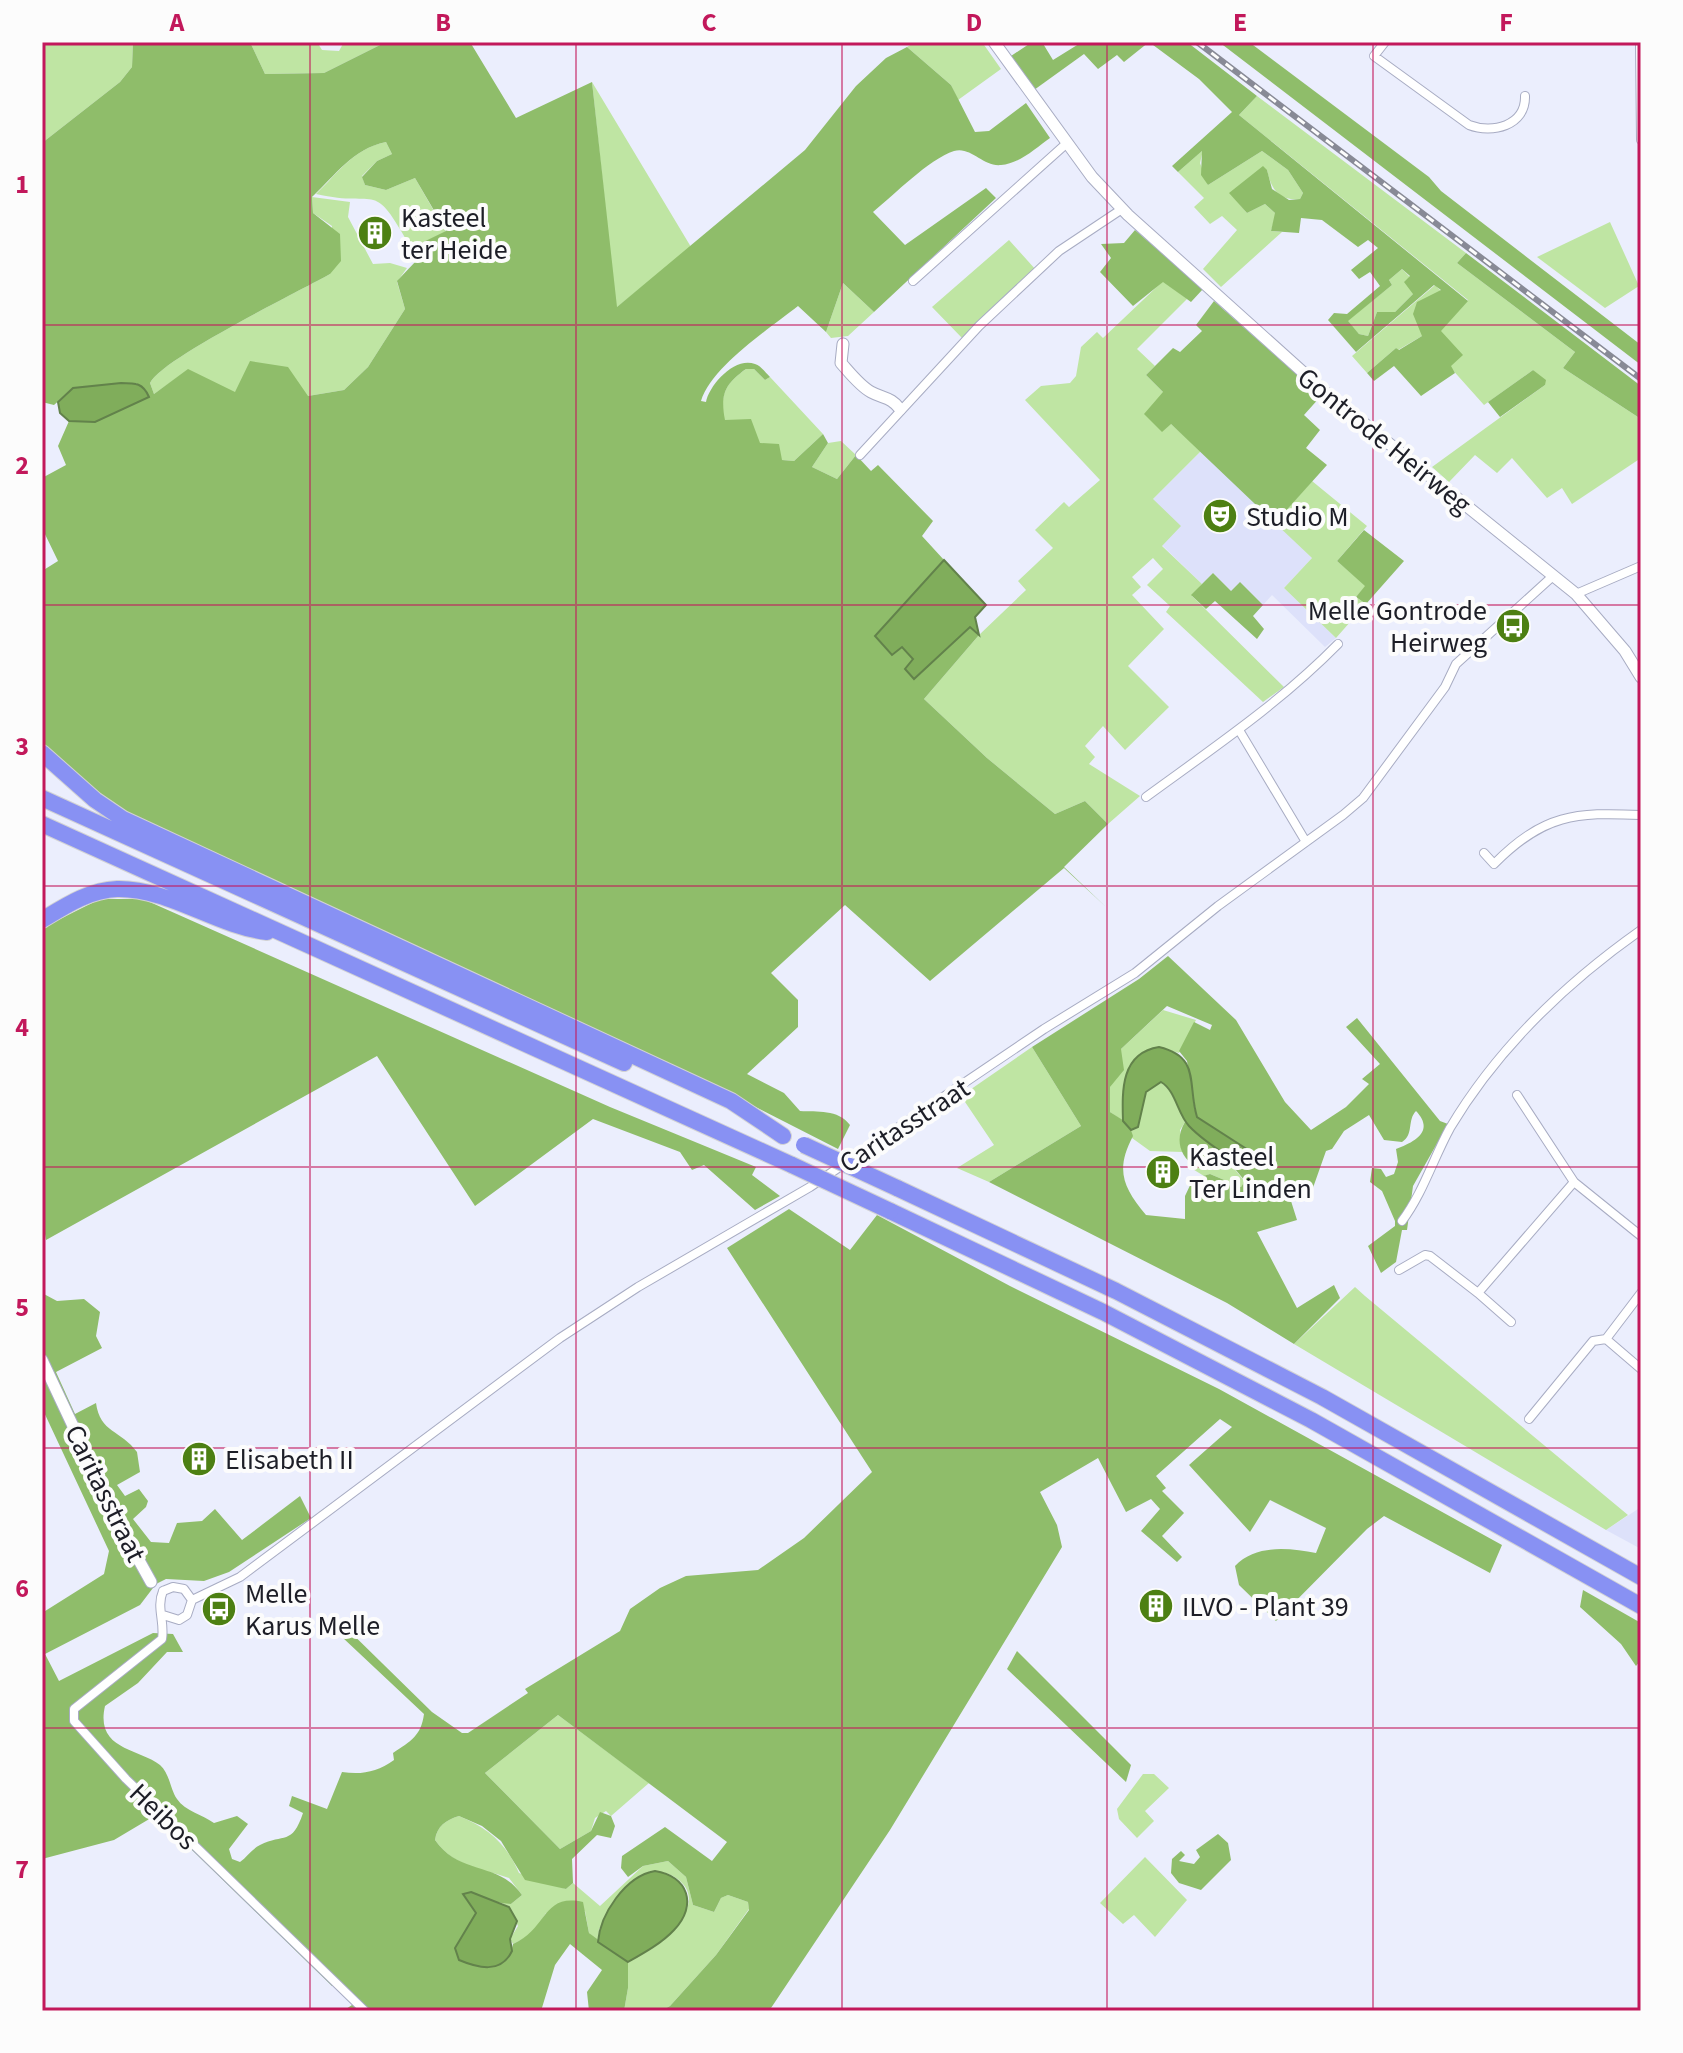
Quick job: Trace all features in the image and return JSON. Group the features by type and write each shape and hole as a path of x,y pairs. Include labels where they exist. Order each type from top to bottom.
{"highway":[{"path":"42,753 95,800 123,819 731,1101 783,1136"},
{"path":"42,798 804,1145 1116,1291 1322,1397 1641,1577"},
{"path":"42,824 792,1165 1103,1312 1311,1420 1641,1606"},
{"path":"42,920 69,903 116,889 164,899 238,928 286,934"}],"street":[{"name":"Gontrode Heirweg","path":"994,42 1092,177 1122,209 1325,392 1576,594 1625,651 1641,677"},
{"path":"1640,42 1641,140"},
{"path":"1382,45 1374,56 1469,125 1483,131 1495,130 1516,118 1523,111 1525,96"},
{"path":"913,281 1067,143"},
{"path":"860,455 979,326 1059,251 1122,209"},
{"path":"843,344 841,363 846,369 867,390 891,398 900,409"},
{"path":"1576,594 1641,566"},
{"name":"Caritasstraat","path":"192,1600 240,1577 560,1338 638,1287 810,1187 1044,1029 1135,973 1363,798 1445,687 1456,664 1553,576"},
{"path":"1146,797 1298,684 1338,644"},
{"path":"1239,730 1306,842"},
{"path":"1484,853 1494,864 1562,817 1583,813 1641,815"},
{"path":"1402,1221 1449,1131 1492,1066 1525,1028 1641,930"},
{"path":"1517,1095 1574,1182 1641,1236"},
{"path":"1478,1293 1574,1182"},
{"path":"1399,1270 1425,1255 1430,1256 1511,1322"},
{"path":"1529,1419 1593,1341 1606,1339 1641,1293"},
{"path":"1606,1339 1641,1369"},
{"name":"Caritasstraat","path":"42,1360 120,1526 151,1582"},
{"path":"151,1582 163,1591"},
{"path":"173,1587 184,1589 192,1600 187,1615 179,1620 163,1615 159,1601 163,1591 173,1587"},
{"name":"Heibos","path":"163,1615 162,1639 74,1709 74,1721 126,1779 365,2011"}],"shaded area":[{"path":"42,42 133,42 132,67 120,82 42,143"},
{"path":"133,42 250,42 265,74 324,73 386,42 470,42 516,118 592,82 617,307 805,150 856,86 886,58 907,47 951,85 975,132 989,131 1026,103 1050,138 1008,164 988,163 960,150 944,155 923,169 873,212 905,245 986,188 996,198 874,312 843,283 826,332 798,306 729,362 707,388 701,401 706,402 712,388 731,368 747,363 757,365 770,377 765,380 754,369 746,369 733,380 724,396 725,420 751,419 760,443 779,444 782,460 794,461 823,434 828,443 812,467 837,479 856,455 871,471 878,465 933,521 922,536 944,560 875,636 892,655 902,647 914,660 971,627 979,635 924,699 987,758 1055,814 1085,801 1108,824 1064,867 1106,907 1064,868 930,981 845,905 771,973 798,1000 798,1027 747,1074 784,1093 800,1111 827,1112 845,1120 850,1125 838,1149 730,1094 116,810 84,785 42,742 42,571 58,561 42,528 42,478 66,465 58,446 69,421 94,420 110,415 137,383 73,388 54,405 42,402 42,143 120,82 132,67","holes":["386,142 392,154 377,161 362,177 365,185 386,190 415,178 446,231 411,248 416,261 397,281 405,309 368,367 344,390 308,396 288,367 250,361 235,392 188,369 154,394 150,383 178,358 330,274 341,261 340,234 313,213 312,197 363,150"]},
{"path":"250,42 317,42 322,50 339,51 344,42 386,42 324,73 265,74"},
{"path":"915,42 982,42 1001,69 958,100 951,85 907,47"},
{"path":"1032,42 1042,42 1053,60 1082,42 1149,42 1124,62 1117,55 1098,69 1084,54 1034,90 1011,56"},
{"path":"1149,42 1187,42 1257,96 1239,115 1468,301 1441,331 1463,355 1451,366 1455,373 1421,396 1394,366 1374,381 1367,373 1396,348 1399,350 1422,336 1413,314 1417,302 1441,290 1434,285 1356,352 1328,320 1334,313 1347,314 1380,286 1370,272 1359,279 1351,270 1378,248 1368,240 1358,247 1322,220 1301,218 1299,233 1271,231 1275,213 1265,204 1247,213 1229,193 1263,166 1272,189 1289,200 1300,199 1303,193 1288,170 1262,151 1208,185 1201,175 1202,151 1178,172 1172,166 1232,112 1199,79","holes":["1402,269 1410,276 1404,282 1413,294 1395,312 1377,312 1368,336 1359,334 1348,321 1392,285 1389,280"]},
{"path":"1219,42 1249,42 1429,177 1441,191 1641,345 1641,365"},
{"path":"592,82 691,247 616,308"},
{"path":"1257,96 1466,253 1457,263 1575,352 1563,368 1641,419 1641,458 1572,504 1562,488 1547,498 1512,458 1497,473 1475,455 1449,482 1432,467 1545,385 1533,370 1484,405 1450,367 1440,331 1468,300 1239,115"},
{"path":"386,142 392,154 377,161 362,176 365,185 386,190 415,178 446,232 411,248 381,204 373,200 316,194 355,156"},
{"path":"1203,150 1200,163 1208,185 1262,151 1288,170 1303,193 1300,199 1281,196 1271,183 1267,170 1230,193 1247,213 1265,204 1276,214 1271,231 1282,232 1221,287 1203,269 1237,230 1222,216 1210,224 1194,207 1204,198 1178,172"},
{"path":"312,197 350,202 348,217 373,264 390,263 407,268 397,282 405,309 368,367 344,390 308,396 235,393 188,370 154,394 150,383 178,358 330,274 332,226 313,213"},
{"path":"1610,222 1639,286 1605,308 1537,257"},
{"path":"1135,230 1203,289 1191,302 1163,282 1133,306 1100,272 1111,258 1101,244 1124,243"},
{"path":"1009,240 1036,270 962,338 932,307"},
{"path":"1466,253 1641,386 1641,419 1563,368 1575,352 1457,263"},
{"path":"1402,269 1410,277 1414,293 1395,312 1377,312 1368,336 1359,334 1347,321 1392,285 1389,280"},
{"path":"1163,281 1187,299 1137,349 1155,366 1146,375 1163,392 1171,424 1201,451 1153,499 1181,526 1162,546 1202,584 1192,596 1284,687 1263,702 1166,612 1170,606 1147,585 1163,569 1153,558 1132,577 1141,587 1132,595 1164,629 1128,666 1169,707 1125,750 1103,726 1085,746 1095,757 1089,764 1140,796 1108,824 1085,801 1055,814 987,758 924,699 979,635 1026,590 1018,581 1053,548 1035,530 1064,502 1069,507 1100,480 1025,400 1041,386 1070,383 1076,376 1081,347 1097,332 1103,338"},
{"path":"843,283 874,312 848,336 831,338 826,332"},
{"path":"1435,285 1441,291 1430,297 1422,336 1398,350 1396,348 1367,373 1352,356"},
{"path":"1214,301 1321,396 1304,415 1320,430 1306,448 1327,465 1275,523 1171,424 1162,432 1144,414 1163,392 1146,375 1173,348 1180,352 1202,331 1196,325"},
{"path":"746,369 754,369 765,380 770,377 823,434 794,461 781,460 724,420 726,390"},
{"path":"1533,370 1546,380 1545,385 1500,417 1488,402"},
{"path":"121,383 138,385 149,397 95,422 69,421 60,413 58,402 73,388"},
{"path":"841,441 856,455 837,479 812,467 828,443"},
{"path":"1201,451 1312,558 1284,588 1336,638 1325,647 1272,595 1263,605 1240,583 1231,591 1213,573 1202,584 1134,518"},
{"path":"1312,481 1367,526 1337,561 1366,586 1356,597 1366,604 1336,638 1284,588 1312,558 1275,523"},
{"path":"1364,530 1404,561 1366,604 1356,597 1365,586 1337,561"},
{"path":"944,560 986,605 975,617 979,635 970,627 914,679 905,669 913,659 902,647 892,655 875,636"},
{"path":"1213,573 1231,591 1240,582 1263,605 1253,616 1264,629 1257,639 1215,601 1206,609 1191,595"},
{"path":"100,899 143,899 610,1107 756,1167 752,1175 780,1196 755,1210 704,1165 692,1170 680,1152 593,1119 475,1206 377,1056 46,1240 42,1216 42,928"},
{"path":"1168,956 1236,1020 1285,1102 1311,1130 1346,1107 1369,1084 1362,1079 1380,1064 1346,1027 1357,1018 1440,1121 1448,1124 1413,1186 1407,1230 1402,1230 1396,1262 1381,1273 1368,1246 1395,1226 1395,1221 1382,1191 1370,1182 1372,1168 1381,1169 1386,1177 1394,1174 1398,1162 1396,1149 1416,1139 1423,1130 1424,1124 1416,1111 1408,1135 1402,1142 1384,1140 1369,1115 1344,1131 1332,1149 1326,1151 1309,1199 1291,1201 1297,1220 1257,1232 1297,1308 1334,1285 1340,1298 1294,1344 1227,1303 989,1182 1081,1126 1032,1047 1139,979","holes":["1167,1006 1212,1025 1210,1030 1194,1022 1179,1051 1187,1061 1197,1117 1255,1154 1247,1169 1185,1122 1180,1134 1180,1146 1190,1162 1195,1166 1220,1151 1245,1181 1241,1187 1210,1174 1193,1179 1185,1196 1185,1219 1146,1215 1124,1178 1124,1159 1133,1136 1129,1124 1110,1112 1110,1087 1124,1070 1121,1049"]},
{"path":"1163,1010 1196,1020 1179,1053 1159,1047 1122,1102 1123,1121 1110,1112 1110,1087 1121,1049"},
{"path":"1032,1047 1081,1126 989,1182 957,1168 994,1145 961,1096"},
{"path":"1159,1047 1172,1052 1187,1065 1197,1117 1256,1155 1247,1169 1209,1144 1189,1126 1170,1091 1161,1082 1146,1092 1138,1127 1131,1130 1123,1121 1126,1075 1137,1057"},
{"path":"1161,1082 1170,1091 1185,1122 1180,1130 1183,1152 1150,1151 1132,1138 1131,1130 1134,1129 1146,1092"},
{"path":"1220,1151 1245,1182 1241,1187 1210,1174 1204,1176 1191,1168 1190,1164 1195,1166"},
{"path":"789,1209 850,1250 877,1215 1010,1286 1219,1389 1502,1545 1490,1573 1384,1516 1367,1529 1276,1621 1239,1585 1235,1566 1253,1554 1273,1549 1316,1553 1326,1528 1270,1500 1250,1532 1189,1465 1232,1427 1220,1419 1156,1476 1166,1488 1162,1491 1184,1513 1162,1536 1182,1557 1177,1562 1141,1531 1160,1509 1151,1499 1126,1512 1098,1458 1040,1492 1057,1525 1062,1547 890,1830 769,2011 661,2011 670,2006 716,1955 749,1910 748,1902 728,1895 721,1898 714,1912 693,1905 686,1877 668,1861 643,1866 628,1877 621,1868 622,1856 665,1827 712,1861 727,1842 558,1715 485,1773 560,1849 591,1831 600,1812 611,1816 615,1826 611,1838 597,1835 572,1859 573,1883 566,1889 525,1880 501,1841 482,1826 459,1816 446,1822 440,1827 435,1840 445,1851 456,1859 502,1877 522,1895 511,1904 487,1901 471,1892 463,1895 476,1913 455,1949 459,1960 467,1963 484,1966 499,1964 510,1953 513,1944 533,1930 552,1907 570,1901 583,1902 589,1933 628,1962 624,2011 589,2011 587,1992 602,1970 570,1944 555,1965 541,2011 343,2011 355,2003 336,1984 332,1986 156,1815 114,1840 42,1859 42,1613 104,1574 109,1551 42,1408 42,1293 57,1301 84,1299 100,1312 96,1336 102,1348 56,1372 75,1414 96,1403 98,1413 107,1426 137,1452 140,1472 117,1485 125,1496 139,1489 148,1501 133,1519 151,1542 169,1543 177,1523 202,1521 215,1509 242,1540 300,1496 311,1518 229,1572 204,1581 166,1579 156,1584 140,1605 45,1654 59,1681 153,1633 173,1634 183,1652 167,1652 138,1683 105,1706 106,1731 120,1746 160,1765 177,1799 185,1807 214,1823 237,1816 248,1824 229,1849 232,1859 240,1862 260,1845 286,1837 295,1830 303,1813 289,1806 292,1796 327,1809 342,1772 369,1772 388,1764 394,1760 393,1753 410,1741 420,1728 424,1714 326,1622 333,1615 432,1712 462,1733 468,1733 528,1693 525,1689 620,1631 630,1609 660,1588 686,1576 758,1570 804,1538 872,1472 727,1248"},
{"path":"1355,1287 1628,1515 1606,1530 1294,1344"},
{"path":"1641,1507 1641,1549 1606,1530"},
{"path":"1583,1590 1641,1623 1641,1660 1636,1666 1621,1644 1580,1607"},
{"path":"1017,1651 1131,1765 1126,1782 1007,1669"},
{"path":"558,1715 649,1783 611,1816 606,1811 595,1818 591,1831 560,1849 485,1773"},
{"path":"1143,1774 1154,1774 1169,1788 1145,1811 1154,1821 1137,1838 1119,1819 1117,1809"},
{"path":"459,1816 495,1838 519,1873 566,1889 573,1883 600,1906 643,1866 668,1861 686,1877 693,1905 714,1912 721,1898 728,1895 748,1902 749,1909 716,1955 670,2006 661,2011 624,2011 628,1962 662,1939 683,1916 688,1904 688,1892 680,1881 665,1873 650,1871 599,1929 598,1942 589,1933 585,1911 546,1913 533,1934 513,1944 510,1939 518,1926 509,1907 498,1901 511,1904 522,1895 509,1878 459,1861 435,1840 443,1824"},
{"path":"1218,1834 1228,1843 1231,1860 1201,1890 1179,1883 1171,1873 1172,1859 1181,1851 1185,1855 1179,1861 1194,1864 1200,1857 1196,1850"},
{"path":"1145,1857 1187,1900 1155,1937 1134,1915 1123,1924 1100,1903"},
{"path":"655,1871 666,1874 682,1885 686,1893 686,1911 669,1935 628,1962 598,1942 600,1931 609,1909 624,1889 644,1874"},
{"path":"471,1892 509,1907 517,1921 510,1939 512,1951 495,1966 481,1967 459,1960 455,1948 476,1913 463,1894"}],"railway":[{"path":"1197,42 1641,379"}],"place":[{"name":"Kasteel ter Heide","path":"375,233"},
{"name":"Studio M","path":"1220,516"},
{"name":"Melle Gontrode Heirweg","path":"1513,626"},
{"name":"Kasteel Ter Linden","path":"1163,1172"},
{"name":"Elisabeth II","path":"199,1459"},
{"name":"ILVO - Plant 39","path":"1156,1606"},
{"name":"Melle Karus Melle","path":"219,1609"}]}
